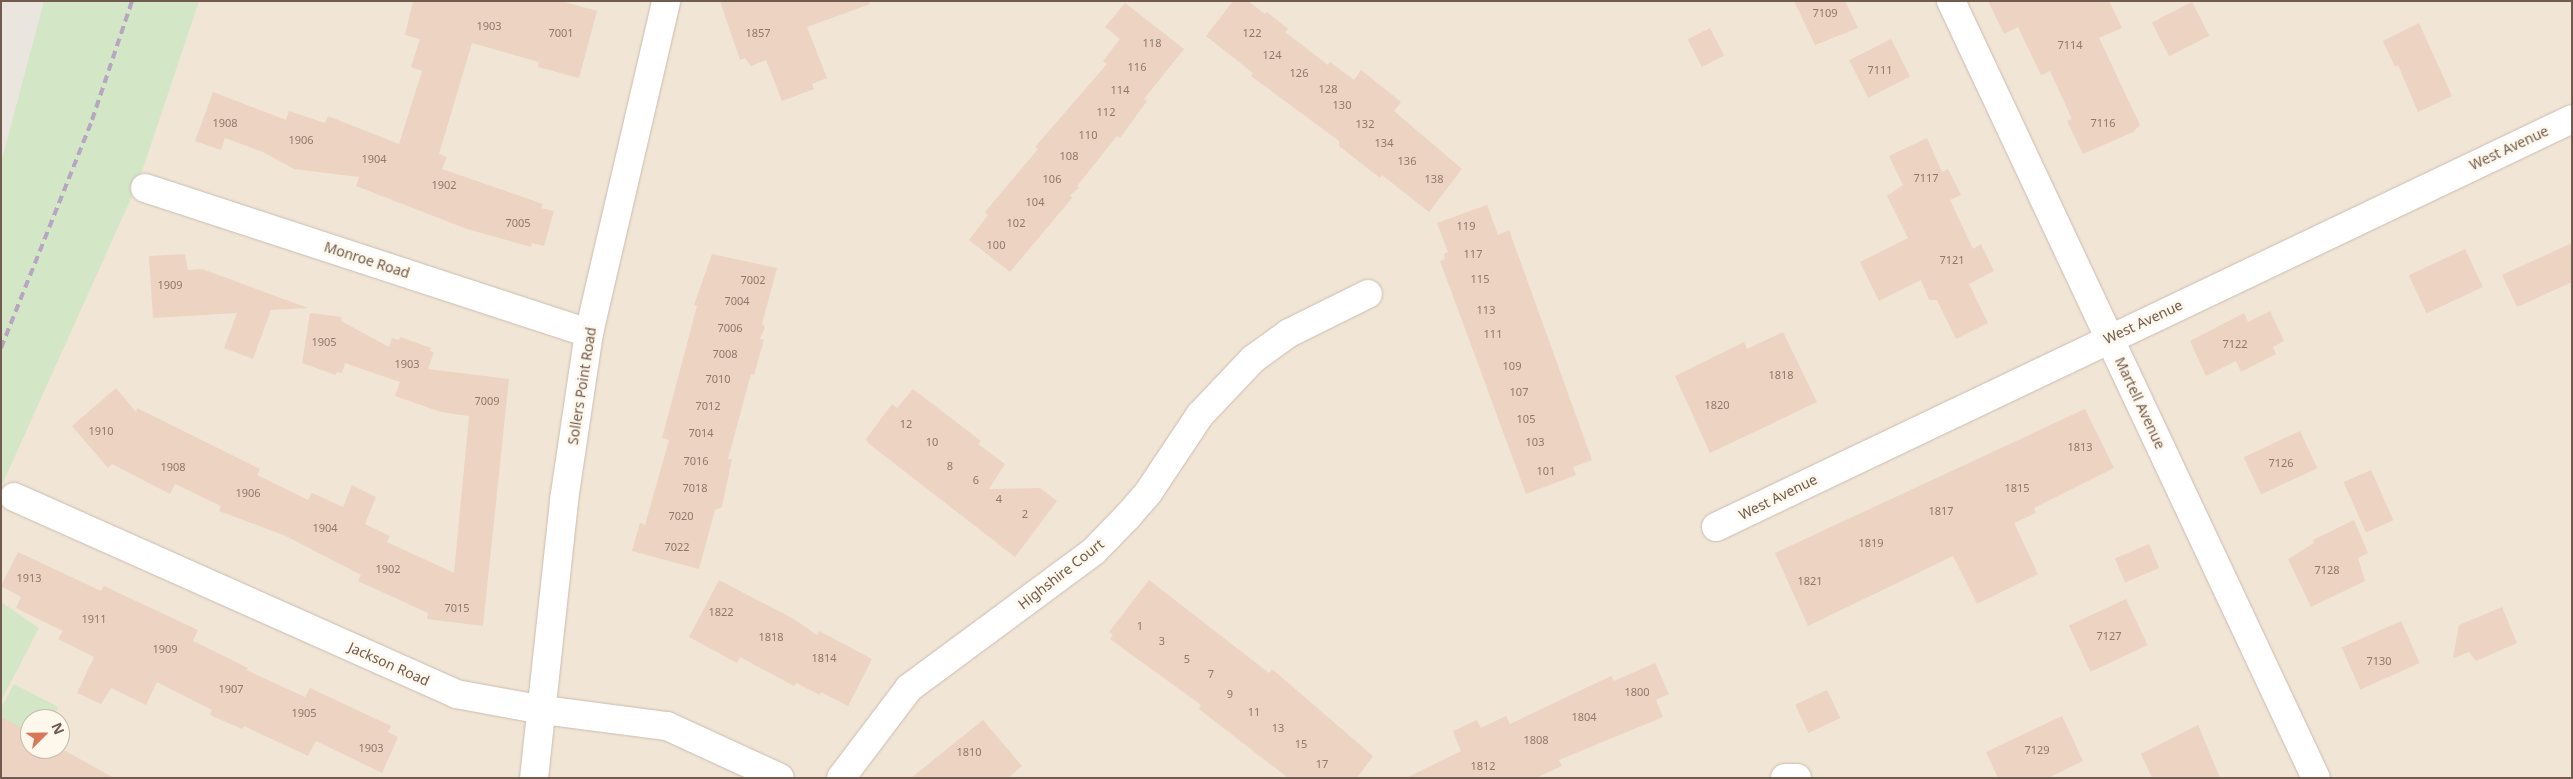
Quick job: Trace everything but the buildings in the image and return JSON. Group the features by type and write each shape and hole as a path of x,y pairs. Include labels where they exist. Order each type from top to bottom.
{"street":[{"name":"Sollers Point Road","path":"534,778 543,710 564,500 589,332 666,1"},
{"name":"Martell Avenue","path":"1951,1 2316,778"},
{"name":"West Avenue","path":"1716,527 2572,119"},
{"name":"Monroe Road","path":"145,188 589,332"},
{"name":"Highshire Court","path":"841,778 909,688 1094,551 1148,492 1216,395 1253,359 1289,333 1368,294"},
{"name":"Jackson Road","path":"14,497 456,694 543,710 667,726 780,778"},
{"path":"1785,778 1797,778"}],"shaded area":[{"path":"1,1 80,1 1,220"},
{"path":"177,1 2572,1 2572,778 1,778 1,450"}],"green space":[{"path":"44,1 199,1 138,183 1,487 1,163"},
{"path":"1,602 39,628 1,701"},
{"path":"14,684 58,707 57,709 20,709 20,759 1,778 1,708"}],"railway":[{"path":"1,348 92,120 132,1"}]}
